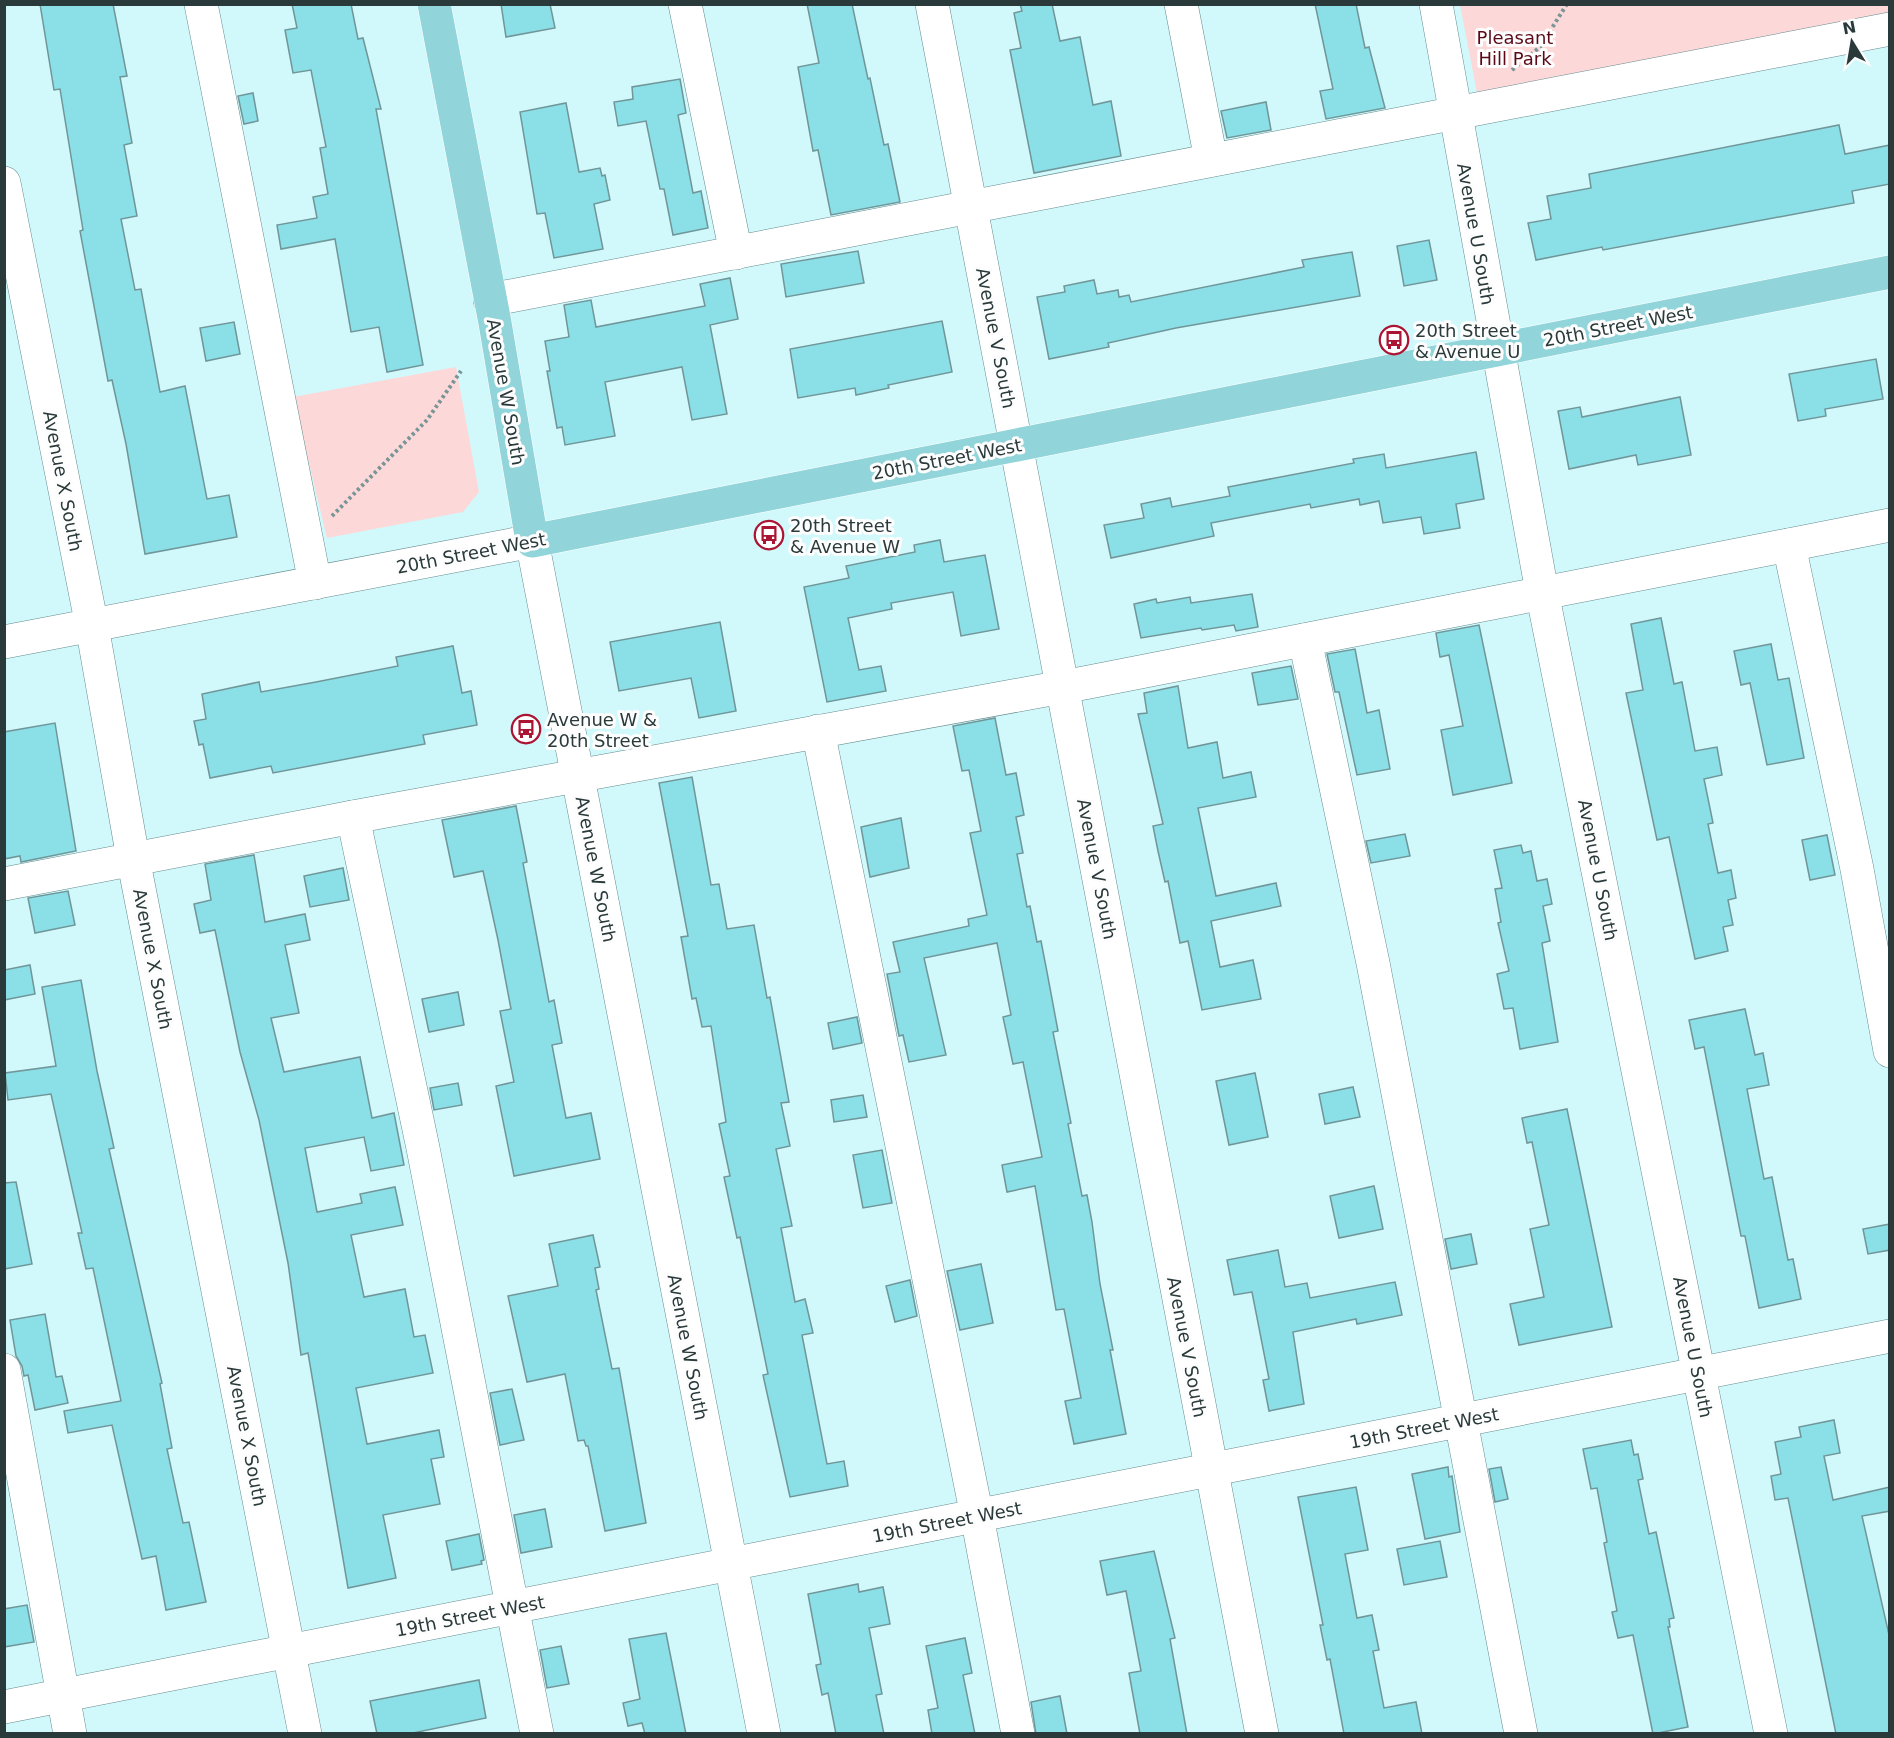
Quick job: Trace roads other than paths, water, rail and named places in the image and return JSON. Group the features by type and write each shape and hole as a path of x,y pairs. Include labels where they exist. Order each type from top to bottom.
{"main road":[{"name":"Avenue W South","path":"434,4 490,300 532,541"},
{"name":"20th Street West","path":"532,541 1890,272"}],"street":[{"path":"201,4 315,583"},
{"path":"685,4 736,253"},
{"name":"Avenue V South","path":"932,4 970,209 1018,445 1210,1470 1262,1734"},
{"path":"1181,4 1211,160"},
{"name":"Avenue U South","path":"1436,4 1542,592 1771,1734"},
{"path":"490,300 970,209 1455,112 1890,29"},
{"name":"Avenue X South","path":"4,183 9,232 92,626 133,858 305,1734"},
{"path":"4,884 353,816 1063,687 1890,525"},
{"name":"20th Street West","path":"4,642 532,541"},
{"name":"Avenue W South","path":"532,541 764,1734"},
{"path":"1789,545 1857,869 1890,1051"},
{"path":"1305,640 1373,963 1521,1734"},
{"path":"818,731 977,1516 1018,1734"},
{"path":"353,816 423,1148 537,1734"},
{"name":"19th Street West","path":"4,1707 1890,1336"},
{"path":"4,1370 70,1734"}],"place":[{"name":"20th Street & Avenue U","path":"1394,340"},
{"name":"20th Street & Avenue W","path":"769,535"},
{"name":"Avenue W & 20th Street","path":"526,729"}],"park label":[{"name":"Pleasant Hill Park","path":"1515,47"}]}
